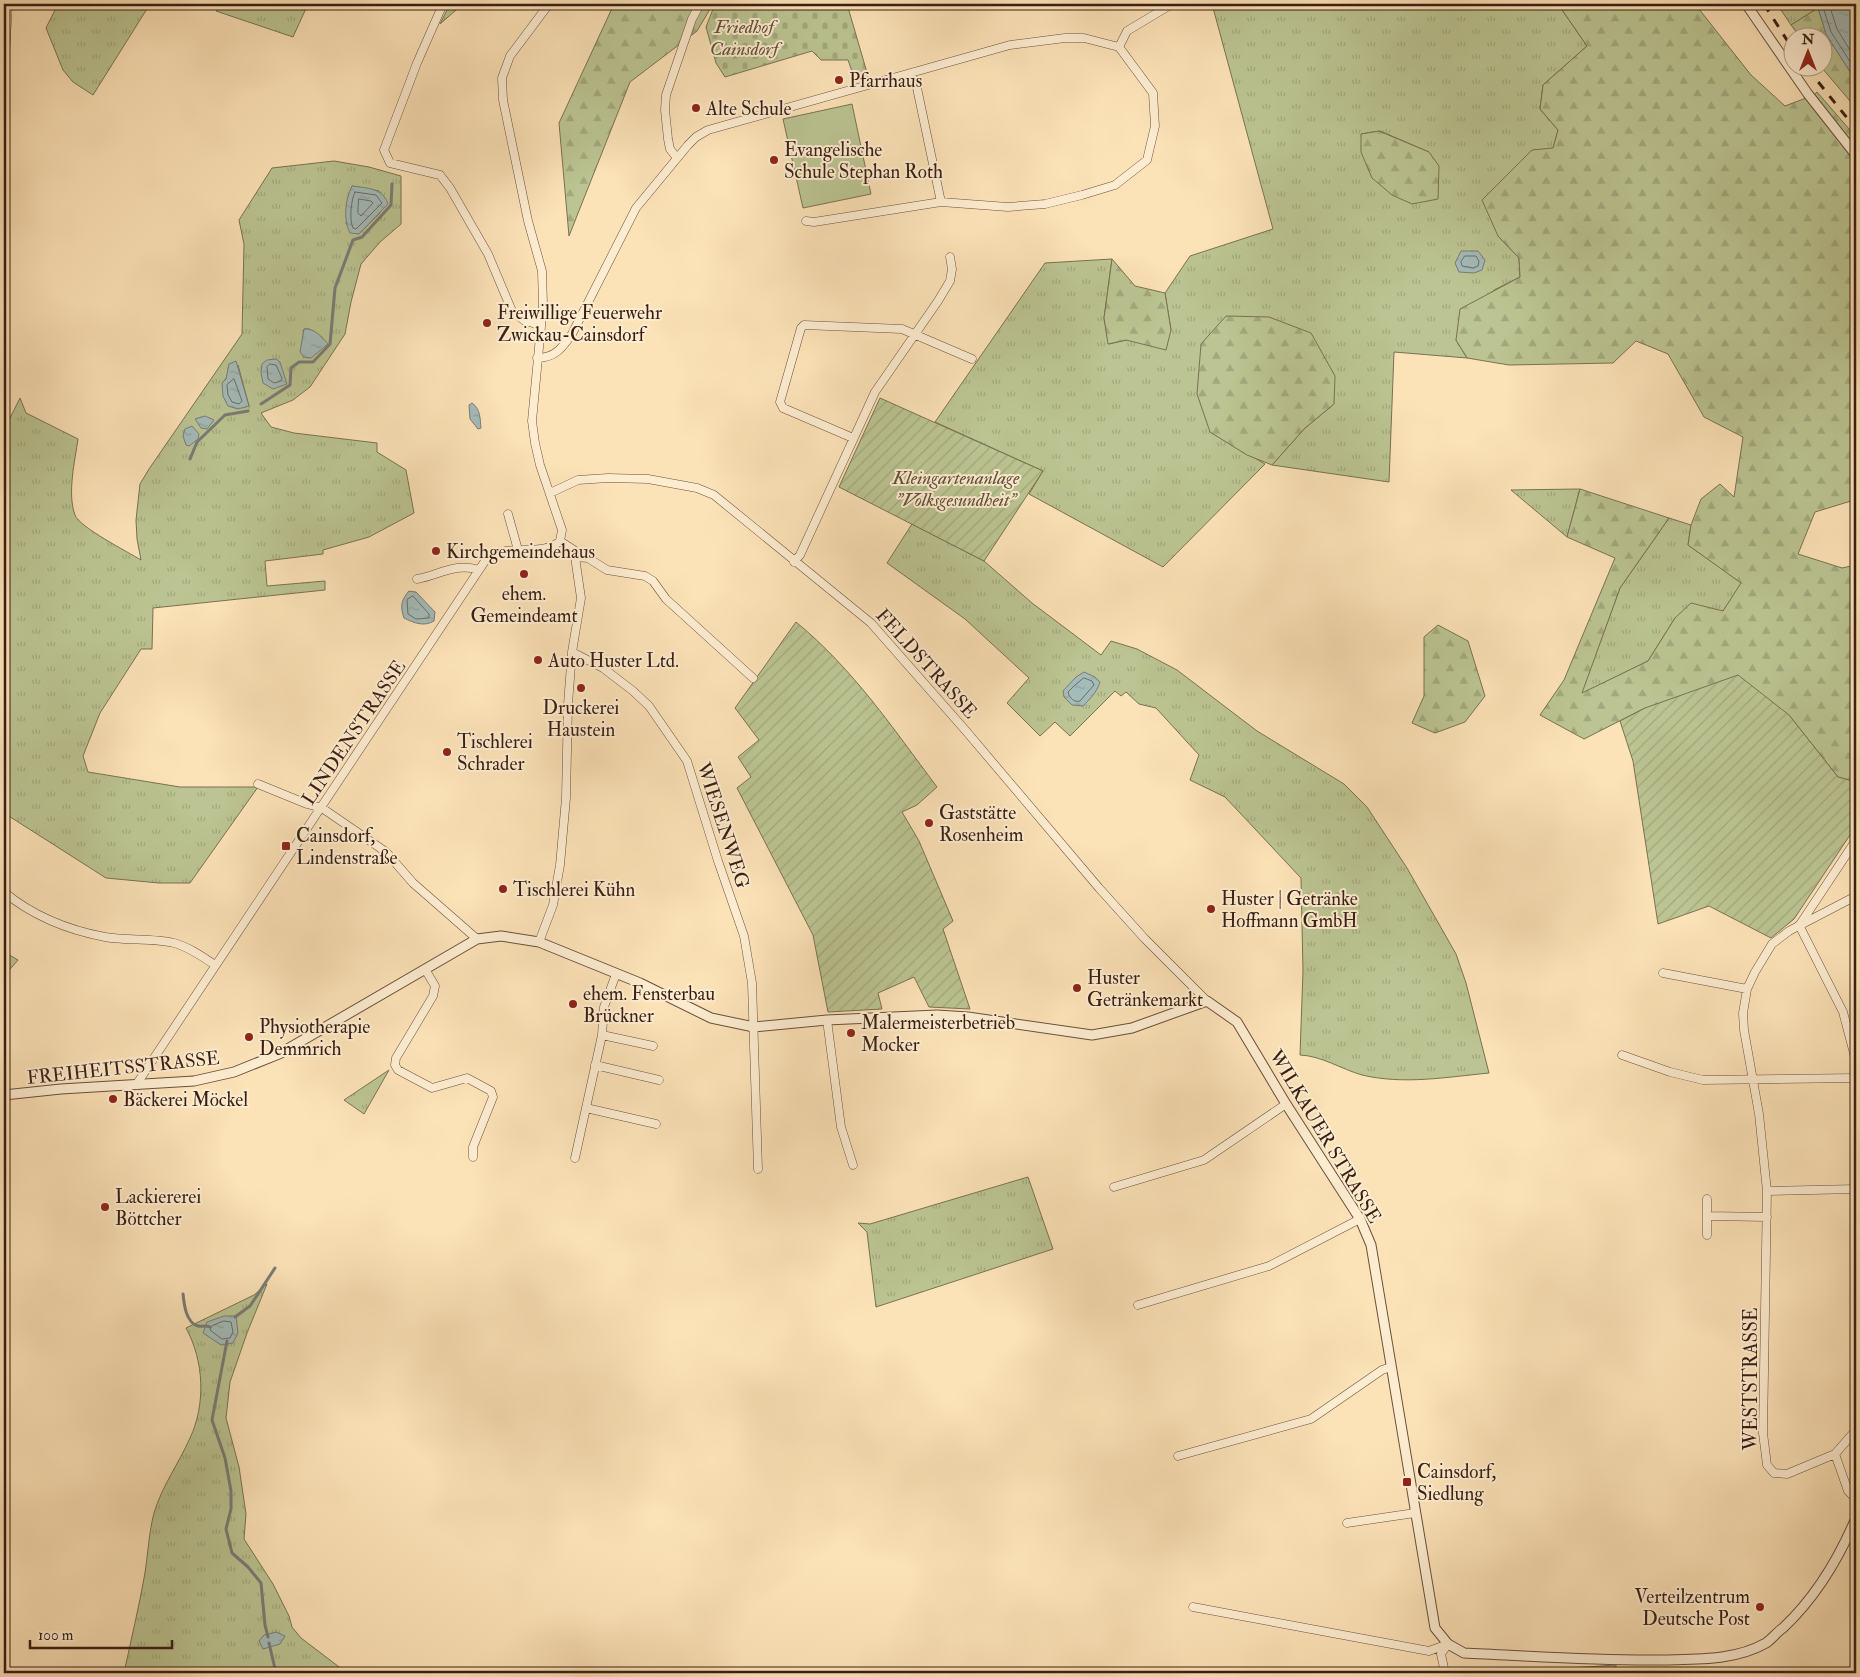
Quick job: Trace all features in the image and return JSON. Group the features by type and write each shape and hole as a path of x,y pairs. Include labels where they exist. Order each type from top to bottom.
{"street":[{"path":"4,5 8,4 4,76"},
{"path":"443,4 417,63 384,150 390,163 440,175 450,188 488,254 512,311 525,321 540,325"},
{"path":"549,4 510,56 502,78 503,100 528,221 542,271 543,305 532,421 534,443 562,530 560,540 574,550 581,598 572,652 568,704 566,798 560,865 553,905 540,942 640,983 710,1018 754,1027 827,1020 937,1015 968,1017 1092,1035 1132,1028 1207,1001"},
{"path":"677,158 670,150 668,139 665,110 666,95 692,19 700,4"},
{"path":"1118,46 1127,31 1172,4"},
{"path":"1746,4 1808,94 1856,155"},
{"path":"537,358 548,358 562,348 572,334 636,208 696,136 723,125 912,74 992,49 1034,40 1084,38 1118,46 1153,93 1155,126 1146,160 1115,184 1082,195 1045,204 1008,207 941,202 814,222 806,221"},
{"path":"912,74 917,88 941,202"},
{"path":"794,562 800,555 874,392 950,281 952,269 950,257"},
{"path":"853,438 784,408 780,402 801,328 804,325 902,329 972,359"},
{"name":"FELDSTRASSE","path":"550,494 578,480 613,478 648,479 698,488 714,495 871,623 966,731 1099,888 1145,939 1207,1001"},
{"path":"508,514 518,550"},
{"name":"LINDENSTRASSE","path":"136,1085 487,558 492,554 552,547 560,540"},
{"path":"575,557 588,558 607,570 644,576 653,581 666,599 753,678"},
{"path":"417,579 455,568 471,567 479,570"},
{"name":"WIESENWEG","path":"572,652 603,668 634,691 649,706 687,761 744,936 752,983 758,1169"},
{"path":"258,784 307,804 322,808 386,852 413,882 477,939"},
{"path":"1799,925 1856,840"},
{"path":"4,892 38,916 70,929 107,937 174,943 198,954 215,965"},
{"path":"1799,925 1856,896"},
{"path":"1799,925 1843,1012 1856,1061"},
{"name":"WESTSTRASSE","path":"1799,925 1772,944 1754,972 1747,989 1743,1013 1746,1048 1759,1114 1767,1191 1763,1433 1767,1465 1774,1473 1787,1474 1835,1454"},
{"name":"FREIHEITSSTRASSE","path":"4,1095 194,1081 234,1072 279,1054 477,939 501,936 540,942"},
{"path":"425,968 435,986 433,996 396,1058 395,1065 398,1070 432,1088 467,1078 491,1091 492,1097 473,1147 473,1157"},
{"path":"575,1158 602,1035 604,1007 616,974"},
{"path":"1663,974 1747,989"},
{"name":"WILKAUER STRASSE","path":"1207,1001 1237,1022 1286,1104 1360,1219 1371,1245 1436,1628 1448,1644"},
{"path":"827,1020 841,1127 853,1165"},
{"path":"602,1035 653,1046"},
{"path":"1622,1055 1670,1072 1703,1080 1728,1079 1752,1081 1856,1078"},
{"path":"594,1066 659,1080"},
{"path":"1114,1187 1204,1160 1286,1104"},
{"path":"586,1108 656,1124"},
{"path":"1767,1191 1856,1189"},
{"path":"1707,1199 1707,1235"},
{"path":"1707,1216 1768,1217"},
{"path":"1138,1305 1269,1266 1360,1219"},
{"path":"1178,1456 1311,1419 1382,1370 1391,1367"},
{"path":"1856,1430 1835,1454 1848,1492 1856,1499"},
{"path":"1347,1523 1415,1513"},
{"path":"1193,1607 1429,1651 1448,1644 1464,1653 1621,1660 1711,1659 1743,1654 1767,1642 1794,1617 1810,1599 1848,1536 1856,1518"},
{"path":"1445,1673 1441,1654 1448,1644"}],"green space":[{"path":"58,4 150,4 93,95 73,82 63,70 46,28"},
{"path":"220,4 308,4 293,37 216,11"},
{"path":"450,4 463,4 440,24"},
{"path":"614,4 713,4 697,31 630,82 569,236 559,123"},
{"name":"Friedhof Cainsdorf","path":"715,4 847,4 868,76 855,80 848,60 821,60 812,51 725,77 716,63 706,27"},
{"path":"1212,4 1558,4 1587,46 1543,85 1540,109 1558,130 1553,149 1498,236 1519,258 1520,277 1494,290 1456,340 1467,358 1394,352 1389,482 1272,465 1305,428 1334,404 1210,432 1265,464 1163,567 1029,494 1043,471 935,422 1045,263 1112,259 1104,318 1109,344 1171,330 1165,293 1190,256 1273,229","holes":["1380,131 1429,152 1361,134"]},
{"path":"1558,4 1695,4 1751,75 1785,106 1814,95 1817,92 1856,137 1856,496 1851,501 1815,512 1798,554 1842,568 1856,565 1856,782 1838,777 1789,715 1645,708 1584,739 1540,715 1564,680 1615,558 1567,537 1580,489 1669,518 1620,588 1582,693 1648,661 1675,618 1691,603 1723,611 1741,583 1688,545 1691,525 1701,499 1720,484 1734,497 1743,437 1704,417 1668,354 1636,341 1613,363 1509,365 1467,358 1456,340 1460,309 1520,277 1519,258 1498,236 1482,200 1532,150 1553,148 1558,130 1540,109 1543,85 1587,46"},
{"path":"1777,4 1816,4 1818,8 1791,25"},
{"path":"1818,8 1824,28 1793,28 1791,25"},
{"path":"1832,43 1856,81 1856,108 1830,78"},
{"path":"852,104 871,194 803,208 783,119"},
{"path":"1379,131 1429,152 1439,166 1438,199 1412,204 1392,195 1372,178 1361,152 1361,134"},
{"path":"334,161 369,167 401,176 401,224 380,242 361,264 345,334 310,387 293,400 261,413 271,427 294,433 377,443 377,452 406,470 414,513 369,537 323,550 323,554 265,561 267,586 325,581 325,590 153,608 152,649 141,649 100,713 83,756 88,772 180,787 258,787 190,883 159,883 106,878 4,813 4,430 20,398 26,413 78,439 72,487 75,515 85,526 141,560 136,520 140,484 242,334 244,244 239,220 272,168","holes":["352,186 379,191 380,213 359,234 346,224","304,329 309,329 323,338 302,345","238,365 249,406 222,383"]},
{"path":"1112,259 1135,286 1165,293 1171,330 1166,350 1126,340 1108,344 1104,318"},
{"path":"1226,316 1269,317 1311,333 1335,376 1334,404 1305,428 1272,465 1247,455 1210,432 1197,394 1201,344"},
{"name":"Kleingartenanlage \"Volksgesundheit\"","path":"880,398 1043,471 984,561 839,487"},
{"path":"1580,489 1567,537 1511,490"},
{"path":"1669,518 1691,525 1688,545 1742,583 1723,611 1675,618 1648,661 1581,694 1620,588"},
{"path":"912,524 984,561 1032,603 1101,655 1111,641 1137,649 1177,670 1257,731 1344,784 1367,807 1407,868 1456,954 1466,983 1489,1073 1410,1080 1378,1078 1362,1075 1324,1060 1300,1055 1303,971 1301,878 1225,797 1190,780 1199,755 1156,708 1139,704 1126,692 1121,696 1115,691 1070,736 1055,722 1040,736 1007,703 1029,678 965,619 887,563"},
{"path":"796,622 817,640 854,679 937,787 917,805 902,812 919,841 953,921 943,929 970,1009 929,1007 914,977 878,993 882,1009 828,1012 813,935 737,788 751,777 738,757 759,740 735,708"},
{"path":"1438,625 1468,641 1485,696 1465,722 1435,733 1412,723 1424,696 1424,637"},
{"path":"1738,675 1789,715 1838,777 1856,782 1856,822 1854,829 1794,919 1771,938 1709,906 1658,924 1633,761 1620,721 1645,708"},
{"path":"4,952 18,960 4,976"},
{"path":"389,1070 364,1114 344,1100"},
{"path":"1028,1177 1053,1249 876,1307 867,1232 858,1223 870,1224"},
{"path":"267,1284 230,1382 226,1418 239,1467 246,1514 244,1539 273,1584 289,1616 292,1627 301,1638 347,1673 124,1673 143,1586 154,1513 161,1493 190,1438 199,1411 201,1383 199,1368 192,1341 186,1328 254,1295"},
{"path":"1616,1665 1616,1673 1557,1673 1556,1669"}],"water":[{"path":"1817,4 1856,4 1856,81 1832,43 1832,28 1824,28"},
{"path":"352,186 369,188 378,192 386,199 388,204 359,234 350,233 346,222 346,203"},
{"path":"1461,251 1478,251 1485,260 1482,270 1474,273 1459,272 1455,263"},
{"path":"304,329 314,331 328,344 311,358 304,357 300,352"},
{"path":"276,359 280,362 287,384 273,389 263,383 261,373 262,364 267,360"},
{"path":"236,361 249,406 238,409 228,406 223,396 222,383 226,379 229,364"},
{"path":"472,403 480,415 481,428 478,429 470,419 469,405"},
{"path":"205,416 214,420 207,429 201,428 195,419"},
{"path":"192,426 199,434 198,439 189,446 186,445 183,436 185,429"},
{"path":"409,591 416,592 435,612 434,621 423,624 404,618 402,604 404,597"},
{"path":"1084,672 1095,677 1100,682 1099,686 1083,706 1072,705 1064,697 1063,691 1076,677"},
{"path":"224,1316 236,1316 238,1333 233,1343 221,1345 203,1333 207,1322"},
{"path":"276,1632 285,1636 280,1644 263,1649 259,1641 264,1635"}],"waterway":[{"path":"261,404 290,385 291,368 299,362 313,362 330,344 335,288 353,240 362,237 391,205 392,184"},
{"path":"190,459 197,442 225,415 248,411"},
{"path":"235,1317 250,1306 275,1268"},
{"path":"183,1294 186,1313 191,1321 198,1326 210,1327"},
{"path":"227,1341 212,1420 225,1458 231,1491 231,1509 226,1529 232,1553 248,1567 261,1583 268,1637"},
{"path":"269,1643 276,1673"}],"railway":[{"path":"1764,4 1782,32"},
{"path":"1815,78 1856,129"}],"place":[{"name":"Pfarrhaus","path":"839,80"},
{"name":"Alte Schule","path":"696,108"},
{"name":"Evangelische Schule Stephan Roth","path":"774,160"},
{"name":"Freiwillige Feuerwehr Zwickau-Cainsdorf","path":"487,323"},
{"name":"Kirchgemeindehaus","path":"436,551"},
{"name":"ehem. Gemeindeamt","path":"524,574"},
{"name":"Auto Huster Ltd.","path":"538,660"},
{"name":"Druckerei Haustein","path":"581,688"},
{"name":"Tischlerei Schrader","path":"447,752"},
{"name":"Gaststätte Rosenheim","path":"929,823"},
{"name":"Cainsdorf, Lindenstraße","path":"286,846"},
{"name":"Tischlerei Kühn","path":"503,889"},
{"name":"Huster | Getränke Hoffmann GmbH","path":"1211,909"},
{"name":"Huster Getränkemarkt","path":"1077,988"},
{"name":"ehem. Fensterbau Brückner","path":"573,1004"},
{"name":"Malermeisterbetrieb Mocker","path":"851,1033"},
{"name":"Physiotherapie Demmrich","path":"249,1037"},
{"name":"Bäckerei Möckel","path":"113,1099"},
{"name":"Lackiererei Böttcher","path":"105,1207"},
{"name":"Cainsdorf, Siedlung","path":"1407,1482"},
{"name":"Verteilzentrum Deutsche Post","path":"1760,1607"}]}
